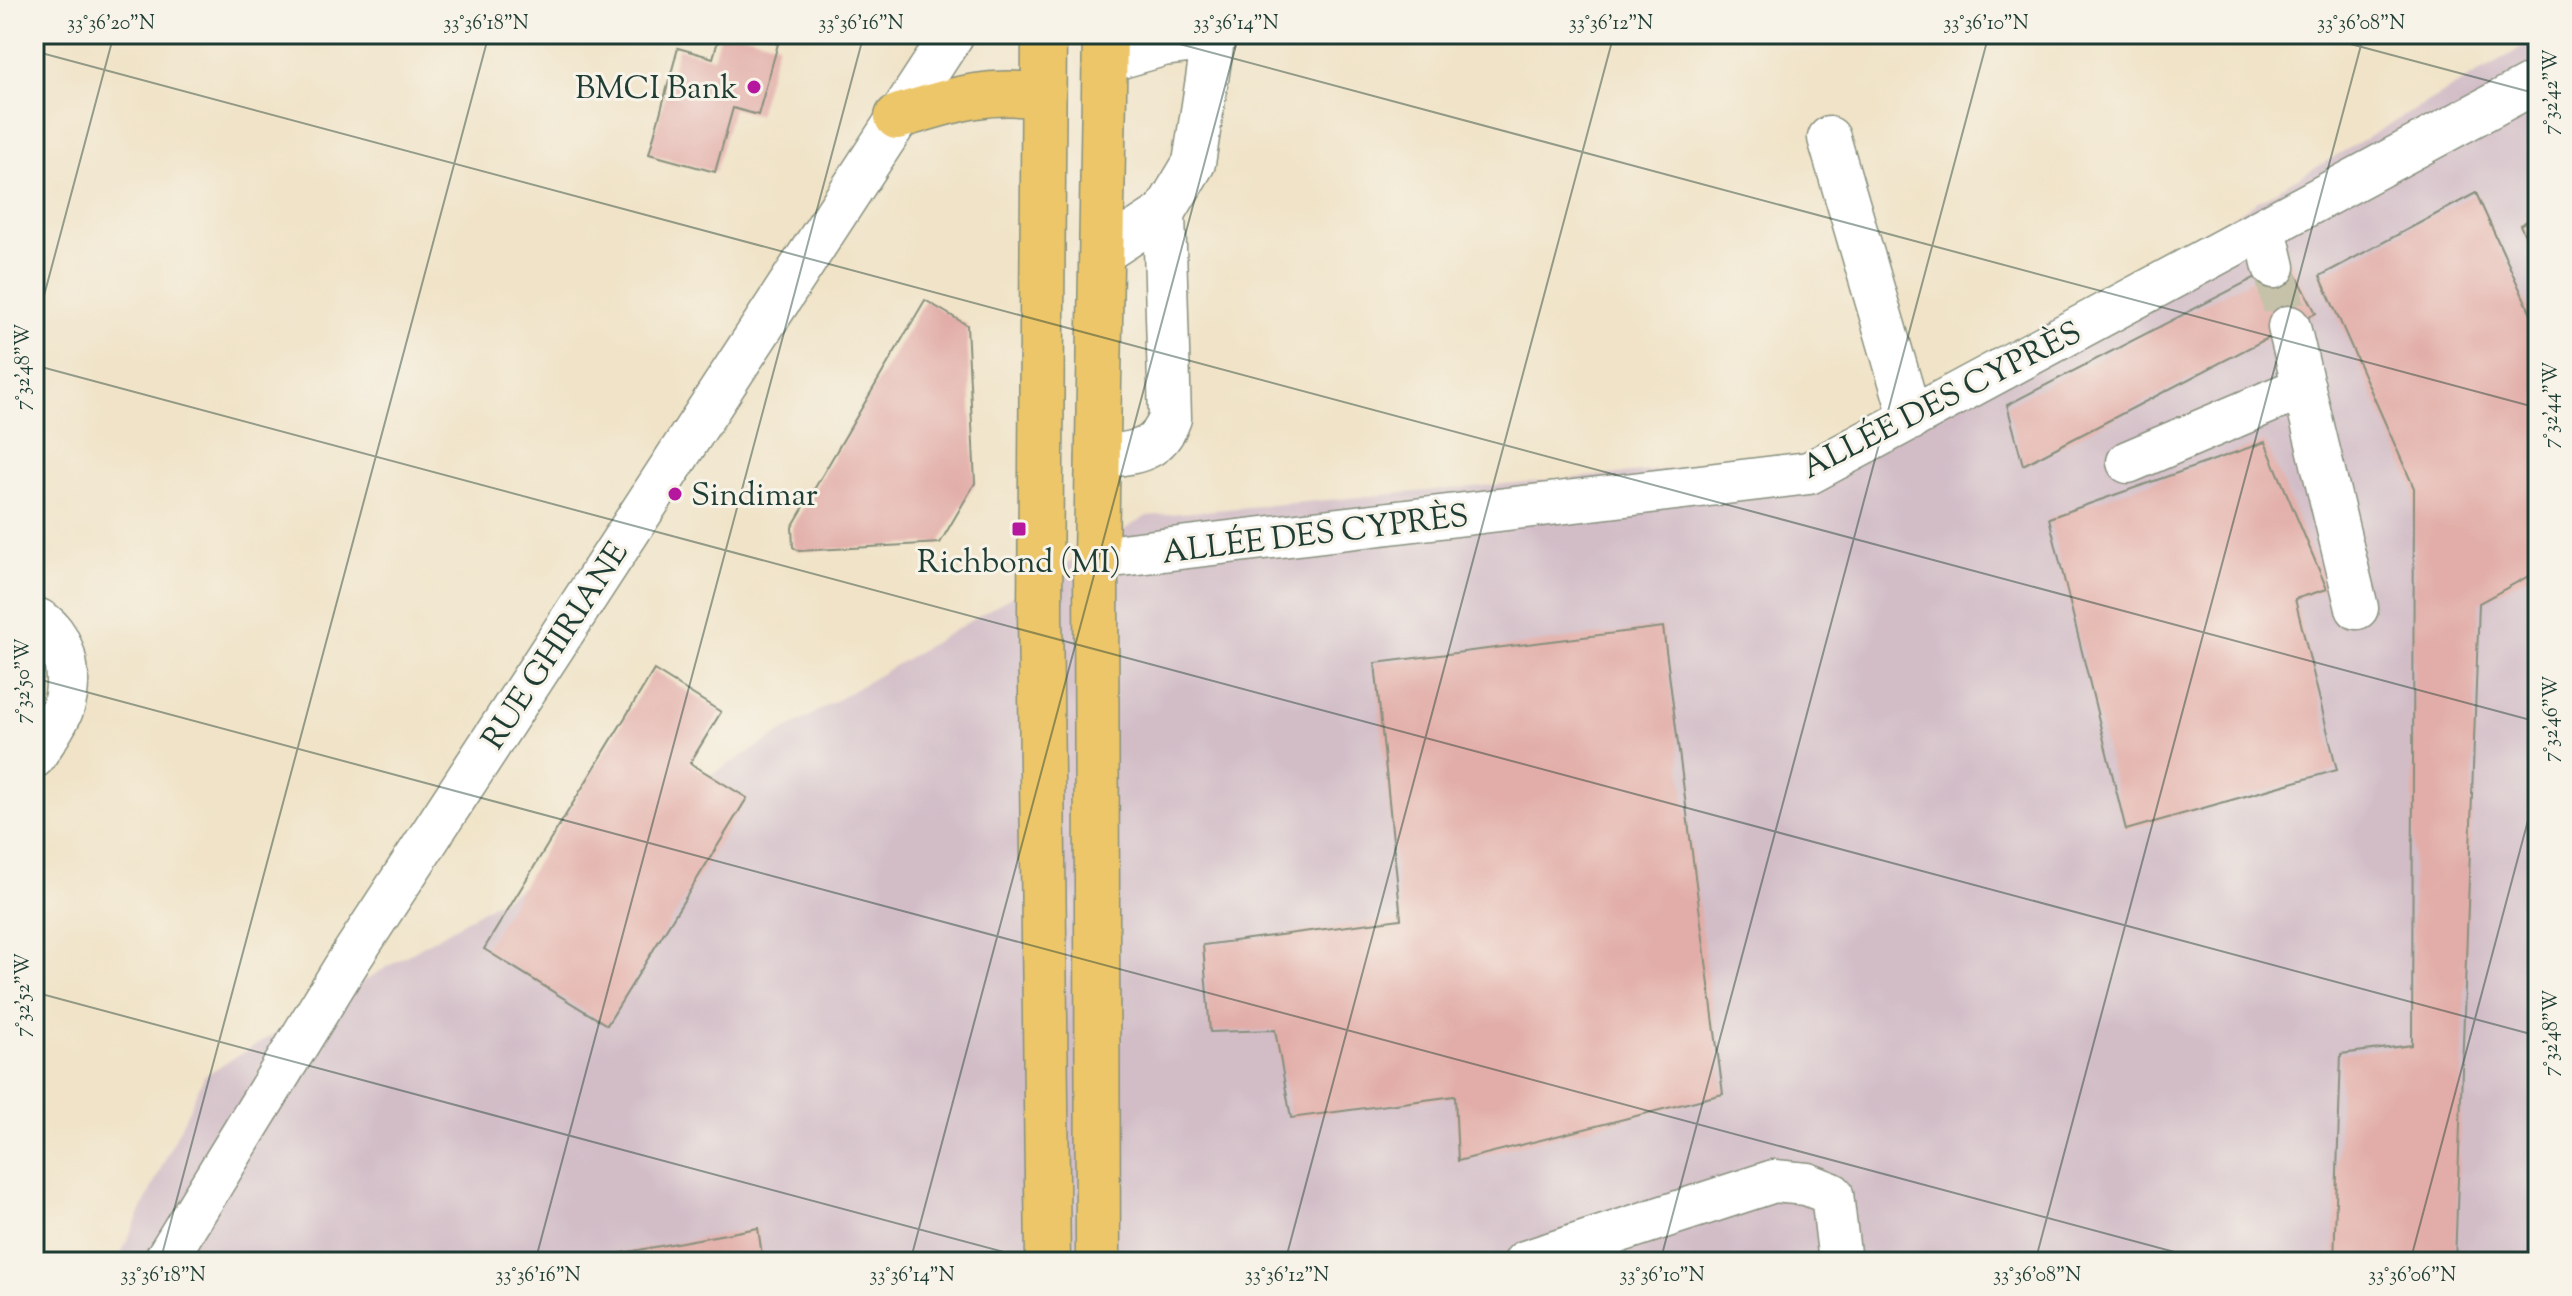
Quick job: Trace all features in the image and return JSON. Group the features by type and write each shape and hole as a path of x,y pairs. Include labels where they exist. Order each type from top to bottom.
{"main road":[{"path":"1044,34 1041,97 1040,611 1048,1262"},
{"path":"1098,1262 1096,558 1105,48"},
{"path":"897,117 983,93 1008,91 1041,97"}],"street":[{"name":"RUE GHIRIANE","path":"164,1262 348,962 953,34"},
{"path":"1101,254 1164,213 1194,163 1214,37 1163,45 1105,48"},
{"name":"ALLÉE DES CYPRÈS","path":"1096,558 1809,473 1911,419 2270,248 2538,81"},
{"path":"1829,138 1911,419"},
{"path":"1097,458 1141,451 1163,437 1170,418 1164,213"},
{"path":"2289,327 2357,608"},
{"path":"2128,462 2304,387"},
{"path":"34,618 42,621 60,641 66,672 64,706 34,757"},
{"path":"1525,1262 1774,1181 1807,1184 1832,1194 1840,1262"}],"shaded area":[{"path":"2538,38 2538,1262 117,1262 205,1075 1147,516 1821,456"}],"building":[{"path":"720,34 742,34 778,44 758,115 733,108 715,172 649,154 678,48 713,58"},
{"path":"2476,193 2538,329 2538,571 2479,603 2455,1262 2334,1262 2341,1054 2412,1045 2414,488 2320,276"},
{"path":"2538,215 2538,262 2520,225"},
{"path":"2289,260 2316,313 2023,465 2007,405"},
{"path":"925,300 967,325 975,483 940,543 799,551 793,547 792,527"},
{"path":"2265,442 2327,589 2295,599 2337,770 2126,830 2049,518"},
{"path":"1663,627 1723,1094 1458,1161 1455,1096 1291,1118 1275,1030 1210,1032 1203,945 1401,919 1375,663"},
{"path":"654,670 721,712 690,763 747,798 607,1025 484,949"},
{"path":"758,1228 763,1262 584,1262 584,1260"}],"tunnel":[{"path":"2274,267 2289,327"}],"place":[{"name":"BMCI Bank","path":"754,87"},
{"name":"Sindimar","path":"675,494"},
{"name":"Richbond (MI)","path":"1019,529"}]}
